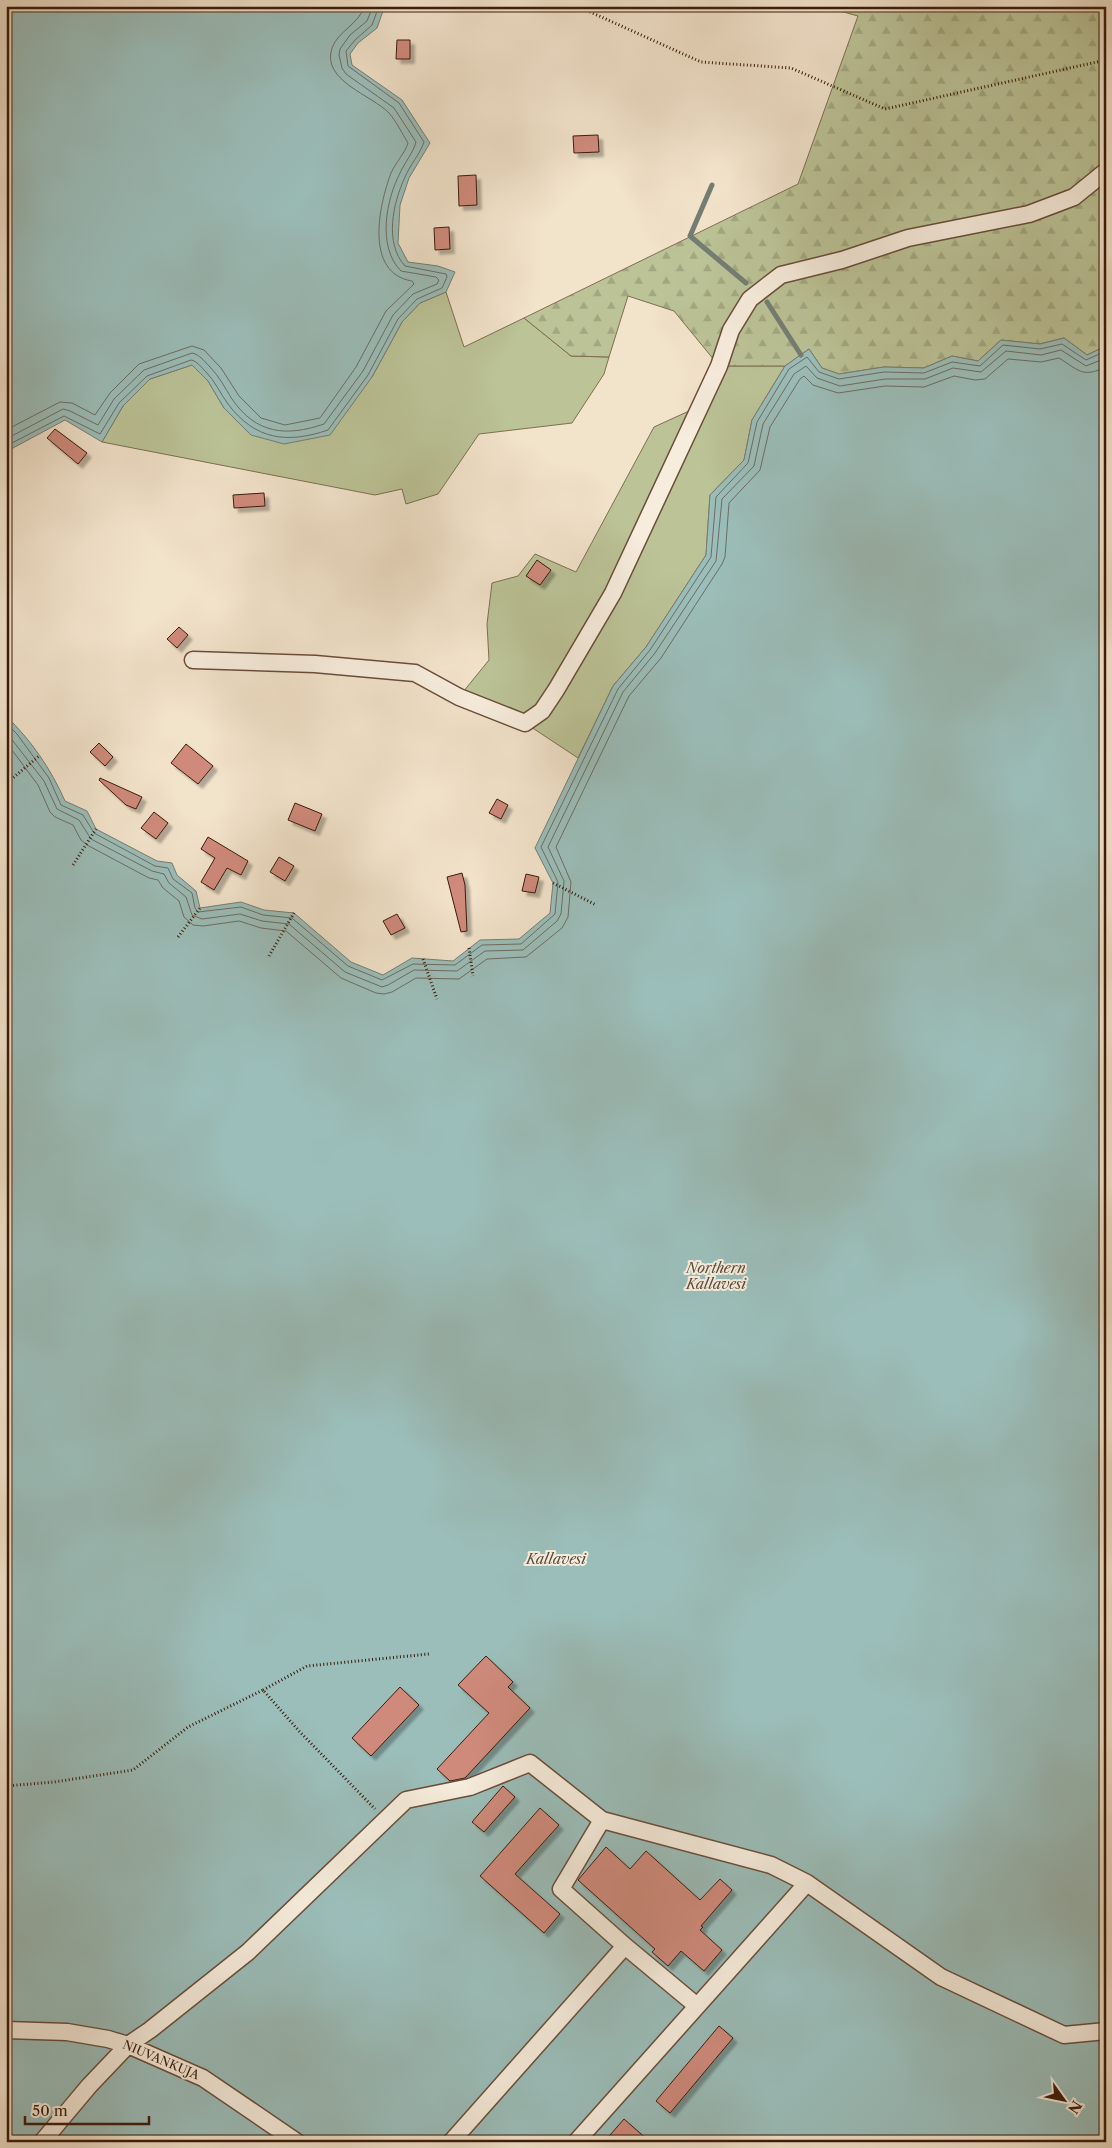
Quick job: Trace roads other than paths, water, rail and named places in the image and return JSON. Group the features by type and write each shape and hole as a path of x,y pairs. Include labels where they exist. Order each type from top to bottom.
{"street":[{"path":"193,660 315,664 415,673 459,697 525,723 542,710 556,690 613,593 719,366 731,330 750,299 781,275 842,260 908,238 1029,214 1074,196 1106,171"},
{"path":"42,2142 89,2086 128,2046 248,1952 406,1800 470,1787 530,1763 602,1820 771,1865 807,1883 941,1977 1064,2035 1106,2031"},
{"path":"602,1820 561,1889 697,2006"},
{"path":"576,2142 807,1883"},
{"path":"451,2142 625,1946"},
{"name":"NIUVANKUJA","path":"6,2030 67,2032 108,2039 128,2046 203,2078 297,2142"}],"water":[{"path":"6,6 383,6 377,28 358,43 350,54 352,65 402,100 430,143 409,178 400,205 398,243 408,262 438,266 455,272 446,292 420,303 402,322 372,377 330,435 284,444 251,435 224,408 208,381 192,365 150,379 123,406 102,442 65,420 13,448 6,456"},
{"name":"Northern Kallavesi","path":"1064,338 1087,355 1106,346 1106,2142 6,2142 6,716 40,756 65,801 87,811 96,829 157,861 172,863 177,875 196,891 200,908 241,902 264,910 294,913 351,962 383,975 412,958 453,961 480,940 519,939 550,913 553,883 535,848 613,686 646,647 706,555 710,495 744,460 752,420 785,366 809,349 822,368 839,374 884,367 924,368 952,356 978,361 1001,340 1040,344"}],"waterway":[{"path":"712,185 690,236 746,283"},
{"path":"767,302 801,355"}],"water label":[{"name":"Kallavesi","path":"556,1559"}]}
